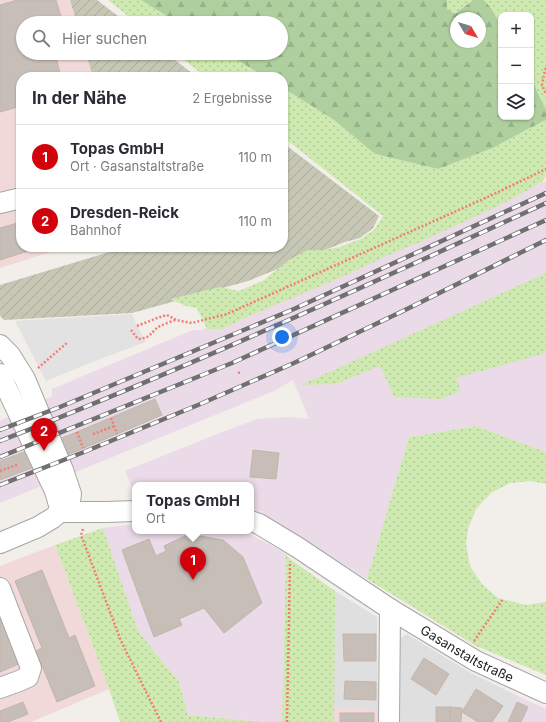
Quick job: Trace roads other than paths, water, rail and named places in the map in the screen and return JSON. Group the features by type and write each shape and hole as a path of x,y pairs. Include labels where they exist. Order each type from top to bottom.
{"street":[{"path":"0,203 16,199"},
{"path":"0,345 10,355 25,379 64,470 71,494 68,505 53,518 38,527 0,543"},
{"path":"0,374 55,491 61,512"},
{"path":"61,512 132,511"},
{"name":"Gasanstaltstraße","path":"254,522 298,547 390,609 476,661 546,693"},
{"path":"0,588 31,668 28,677 0,688"},
{"path":"389,722 390,609"}],"railway":[{"path":"0,430 60,407 294,309 546,193"},
{"path":"0,441 69,414 207,356 343,296 546,203"},
{"path":"0,457 232,363 546,220"},
{"path":"0,485 198,405 294,363 546,240"}],"place":[{"name":"Dresden-Reick","path":"44,451"},
{"name":"Topas GmbH","path":"193,580"}]}
